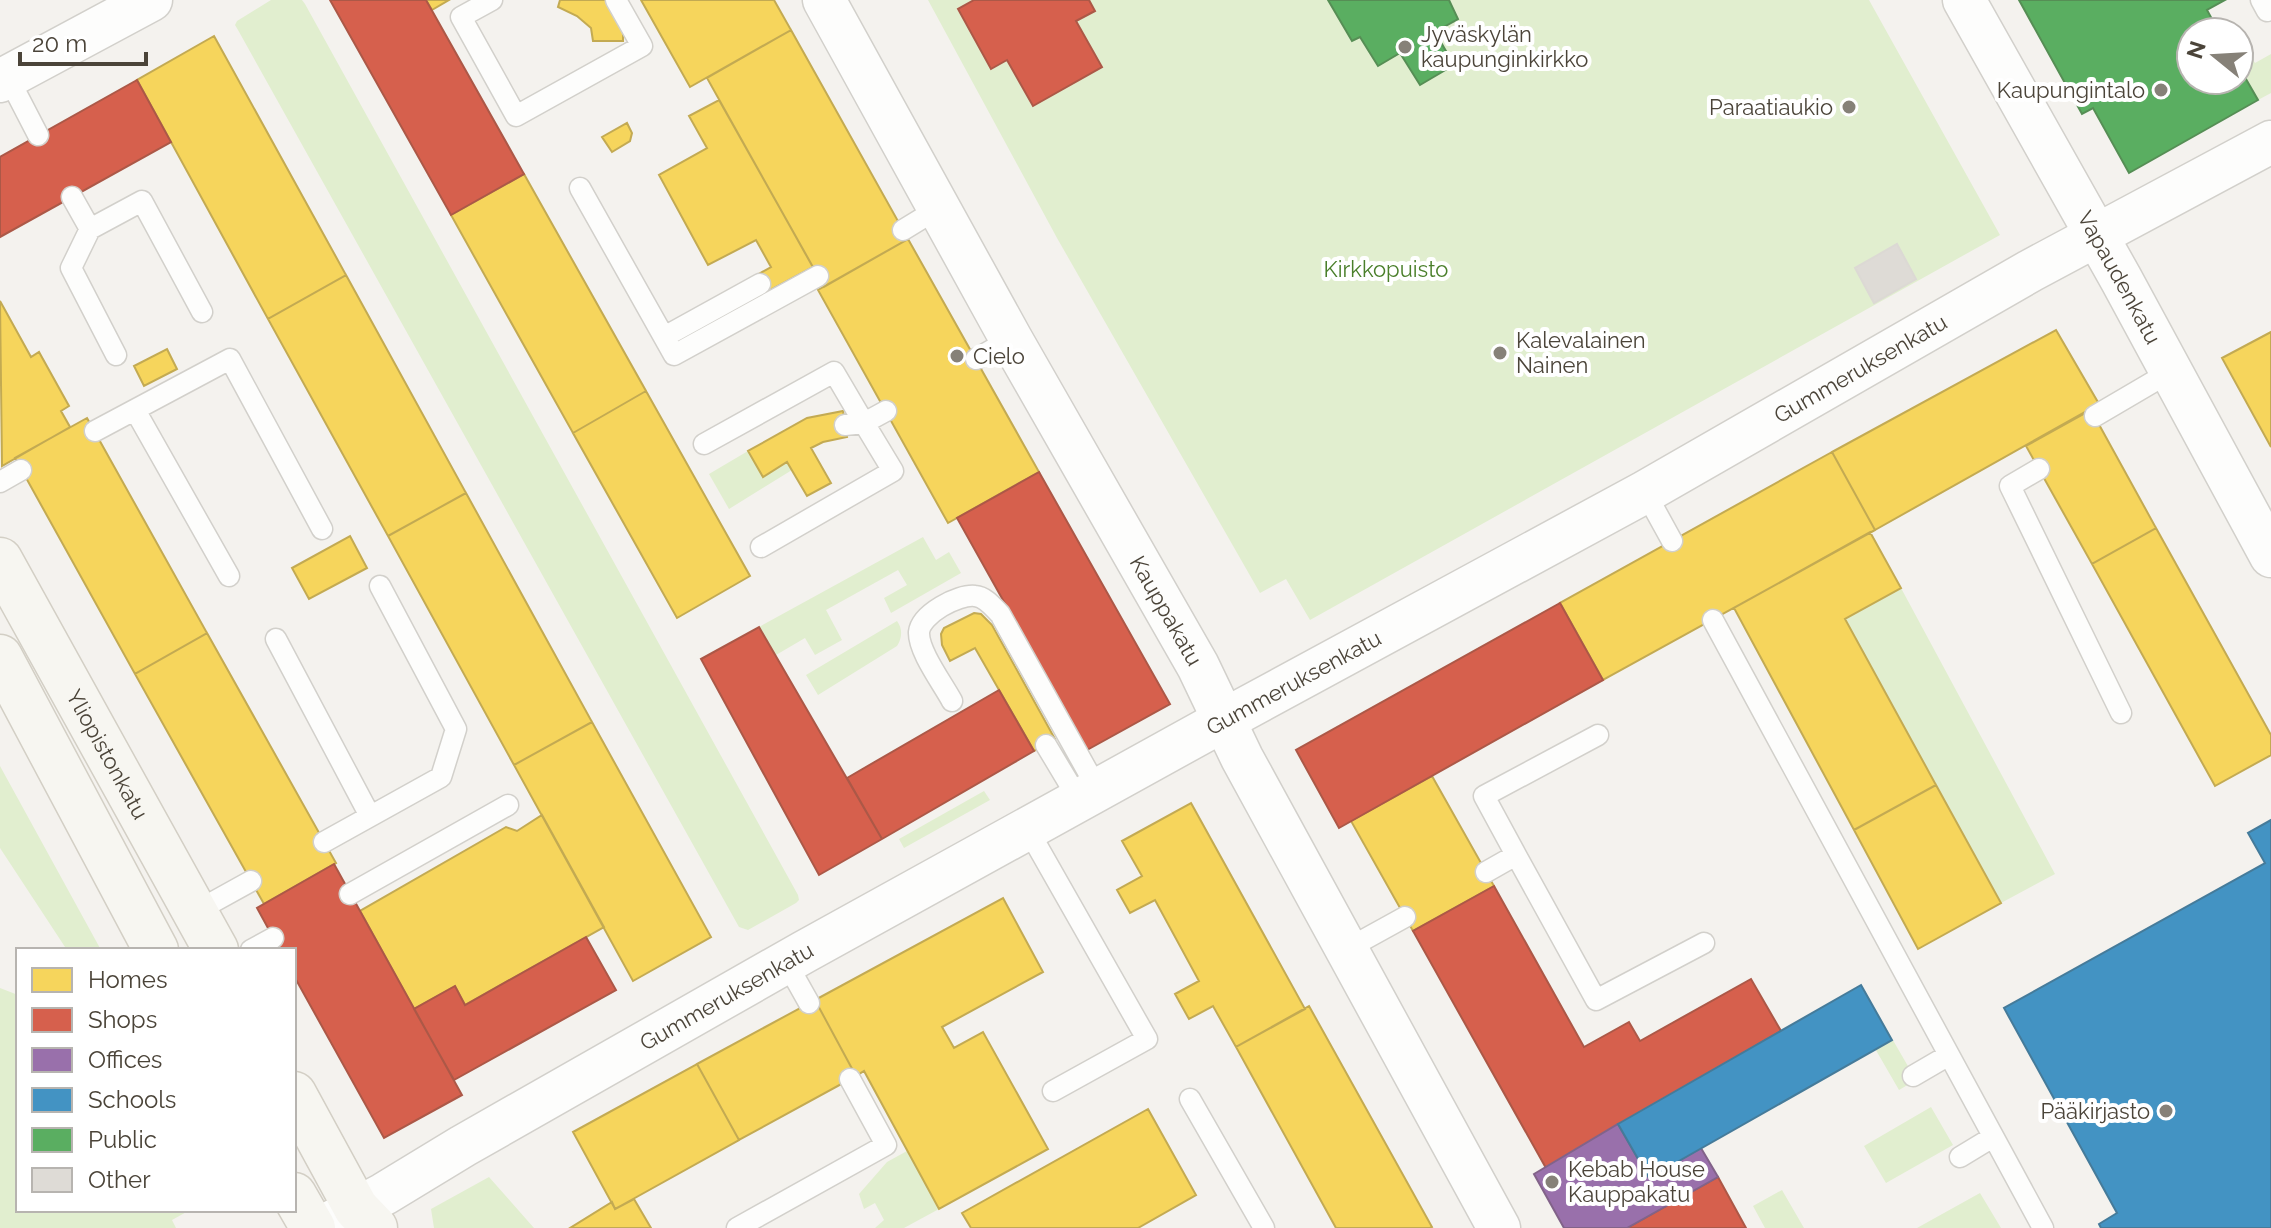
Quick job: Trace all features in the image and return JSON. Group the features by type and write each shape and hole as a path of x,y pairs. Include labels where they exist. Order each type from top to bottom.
{"main road":[{"name":"Yliopistonkatu","path":"0,560 215,948"},
{"path":"0,657 155,948"},
{"path":"296,1099 350,1221"},
{"path":"296,1198 313,1228"}],"street":[{"path":"4,79 151,0"},
{"name":"Kauppakatu","path":"824,0 939,208 994,349 1198,666 1242,758 1499,1228"},
{"name":"Vapaudenkatu","path":"1964,0 2271,556"},
{"name":"Gummeruksenkatu","path":"350,1221 786,962 1645,492 2030,271 2271,142"}],"lane":[{"path":"492,0 461,17 516,116 642,46 616,0"},
{"path":"2261,0 2267,11 2271,9"},
{"path":"4,79 38,135"},
{"path":"580,188 674,355 818,276"},
{"path":"72,197 90,229"},
{"path":"116,355 71,268 90,229 142,201 202,312"},
{"path":"903,230 939,208"},
{"path":"664,337 760,284"},
{"path":"95,431 230,359 322,529"},
{"path":"704,444 834,372 854,424 893,471 761,547"},
{"path":"2095,416 2170,372"},
{"path":"135,410 229,576"},
{"path":"854,424 886,411"},
{"path":"2039,469 2010,486 2121,713"},
{"path":"0,482 21,470"},
{"path":"1645,492 1672,541"},
{"path":"324,842 441,777 456,729 380,586"},
{"path":"952,701 921,645 919,633 922,623 931,614 961,598 976,596 989,602 1000,614 1089,795"},
{"path":"1713,620 2043,1228"},
{"path":"276,639 370,816"},
{"path":"1598,735 1484,796 1596,1000 1704,943"},
{"path":"1046,745 1089,795"},
{"path":"350,894 508,805"},
{"path":"1027,828 1147,1039 1053,1091"},
{"path":"1486,872 1516,855"},
{"path":"195,912 251,881"},
{"path":"1347,949 1405,917"},
{"path":"255,948 273,938"},
{"path":"786,962 809,1003"},
{"path":"1913,1076 1949,1055"},
{"path":"737,1228 886,1145 850,1079"},
{"path":"1190,1099 1264,1228"},
{"path":"1960,1157 1993,1137"}],"green space":[{"path":"271,0 302,0 305,4 798,895 796,903 748,930 739,927 235,25"},
{"name":"Kirkkopuisto","path":"928,0 1869,0 2000,235 1310,620 1286,579 1260,593 1057,238"},
{"path":"2271,54 2271,93 2258,100 2255,95 2255,63"},
{"path":"748,451 763,476 787,462 792,470 729,509 709,474"},
{"path":"923,537 936,560 949,552 961,573 891,613 884,598 907,585 898,570 826,610 842,640 815,655 805,638 776,655 759,627"},
{"path":"1901,588 2055,874 2001,903 1845,619"},
{"path":"897,621 901,634 897,646 818,695 806,675"},
{"path":"0,766 100,948 66,948 0,848"},
{"path":"984,791 990,800 904,848 899,839"},
{"path":"1861,985 1916,1080 1899,1090 1844,995"},
{"path":"0,988 16,994 16,1212 186,1212 172,1220 176,1228 0,1228"},
{"path":"1931,1107 1953,1145 1886,1183 1864,1146"},
{"path":"907,1151 939,1209 904,1228 875,1228 884,1220 875,1203 864,1209 859,1194 887,1162"},
{"path":"489,1177 534,1228 434,1228 431,1209"},
{"path":"1782,1190 1804,1228 1765,1228 1753,1206"},
{"path":"1980,1193 2001,1228 1917,1228"}],"building: Homes":[{"path":"426,0 449,0 432,10"},
{"path":"560,0 606,0 623,30 623,41 593,41 591,28 577,16 558,7"},
{"path":"641,0 774,0 791,30 690,87"},
{"path":"791,30 908,239 824,287 707,78"},
{"path":"214,36 346,275 268,319 137,80"},
{"path":"719,100 813,267 765,293 755,276 771,267 756,240 708,265 659,175 707,148 689,116"},
{"path":"627,123 632,133 630,141 612,152 602,137"},
{"path":"524,174 646,391 573,433 451,215"},
{"path":"908,239 1039,472 948,523 818,290"},
{"path":"346,275 466,493 388,536 268,319"},
{"path":"0,301 31,357 39,352 69,406 61,411 70,427 2,466"},
{"path":"2056,330 2099,404 1875,530 1832,452"},
{"path":"2271,332 2271,447 2222,358"},
{"path":"167,349 177,369 144,386 134,366"},
{"path":"646,391 750,576 677,618 573,433"},
{"path":"2091,410 2156,528 2092,564 2026,446"},
{"path":"843,411 847,437 811,448 831,483 807,496 787,462 763,477 748,451 807,418"},
{"path":"87,418 207,633 135,674 15,458"},
{"path":"1832,452 1875,530 1603,680 1560,603"},
{"path":"466,493 592,722 514,765 388,536"},
{"path":"2156,528 2271,735 2271,755 2215,786 2092,564"},
{"path":"1870,532 1901,588 1845,619 1936,785 1854,830 1734,608"},
{"path":"350,536 367,568 309,599 292,568"},
{"path":"974,613 981,614 992,625 1055,739 1034,751 975,648 950,661 942,645 944,628"},
{"path":"207,633 336,863 264,904 135,674"},
{"path":"592,722 711,937 633,981 514,765"},
{"path":"1432,776 1494,886 1413,931 1351,821"},
{"path":"1936,785 2001,903 1918,949 1854,830"},
{"path":"1191,803 1305,1009 1236,1047 1213,1006 1189,1019 1175,994 1199,981 1155,900 1130,913 1117,890 1142,876 1122,841"},
{"path":"542,815 604,927 465,1005 455,986 414,1009 360,911 506,827 517,831"},
{"path":"1003,898 1043,972 942,1027 954,1048 983,1032 1048,1149 939,1209 864,1071 856,1076 815,1000"},
{"path":"815,1000 856,1076 739,1140 697,1064"},
{"path":"1309,1006 1432,1227 1336,1228 1236,1047"},
{"path":"697,1064 739,1140 615,1209 573,1132"},
{"path":"1148,1109 1196,1195 1138,1228 971,1228 962,1213"},
{"path":"634,1199 651,1228 570,1228 612,1202 615,1209"}],"building: Shops":[{"path":"330,0 426,0 524,174 451,215"},
{"path":"974,0 1089,0 1095,11 1076,21 1102,67 1033,106 1007,60 991,69 958,9"},
{"path":"137,80 171,142 0,237 0,157"},
{"path":"1039,472 1170,704 1087,750 957,518"},
{"path":"1560,603 1603,680 1339,828 1296,750"},
{"path":"759,627 882,839 819,875 701,659"},
{"path":"999,690 1034,751 882,839 847,778"},
{"path":"334,864 462,1095 384,1138 296,980 296,948 279,948 257,908"},
{"path":"1494,886 1584,1047 1629,1022 1640,1041 1751,979 1781,1031 1546,1168 1413,931"},
{"path":"586,937 616,990 454,1080 414,1009 455,986 465,1005"},
{"path":"1718,1177 1746,1228 1627,1228"}],"building: Offices":[{"path":"1618,1124 1649,1178 1701,1148 1718,1177 1627,1228 1564,1228 1534,1174"}],"building: Schools":[{"name":"Pääkirjasto","path":"2271,820 2271,1228 2101,1228 2099,1224 2117,1213 2004,1008 2265,863 2248,833"},
{"path":"1861,985 1892,1040 1649,1178 1618,1124"}],"building: Public":[{"name":"Jyväskylän kaupunginkirkko","path":"1328,0 1449,0 1458,19 1435,32 1454,65 1420,85 1400,53 1378,66 1360,37 1352,41"},
{"name":"Kaupungintalo","path":"2019,0 2225,0 2207,10 2210,16 2175,16 2175,96 2255,95 2258,100 2129,173 2093,108 2082,114"}],"building: Other":[{"path":"1897,244 1916,279 1874,303 1855,268"}],"place":[{"name":"Jyväskylän kaupunginkirkko","path":"1405,47"},
{"name":"Kaupungintalo","path":"2161,90"},
{"name":"Paraatiaukio","path":"1849,107"},
{"name":"Kalevalainen Nainen","path":"1500,353"},
{"name":"Cielo","path":"957,356"},
{"name":"Pääkirjasto","path":"2166,1111"},
{"name":"Kebab House Kauppakatu","path":"1552,1182"}]}
